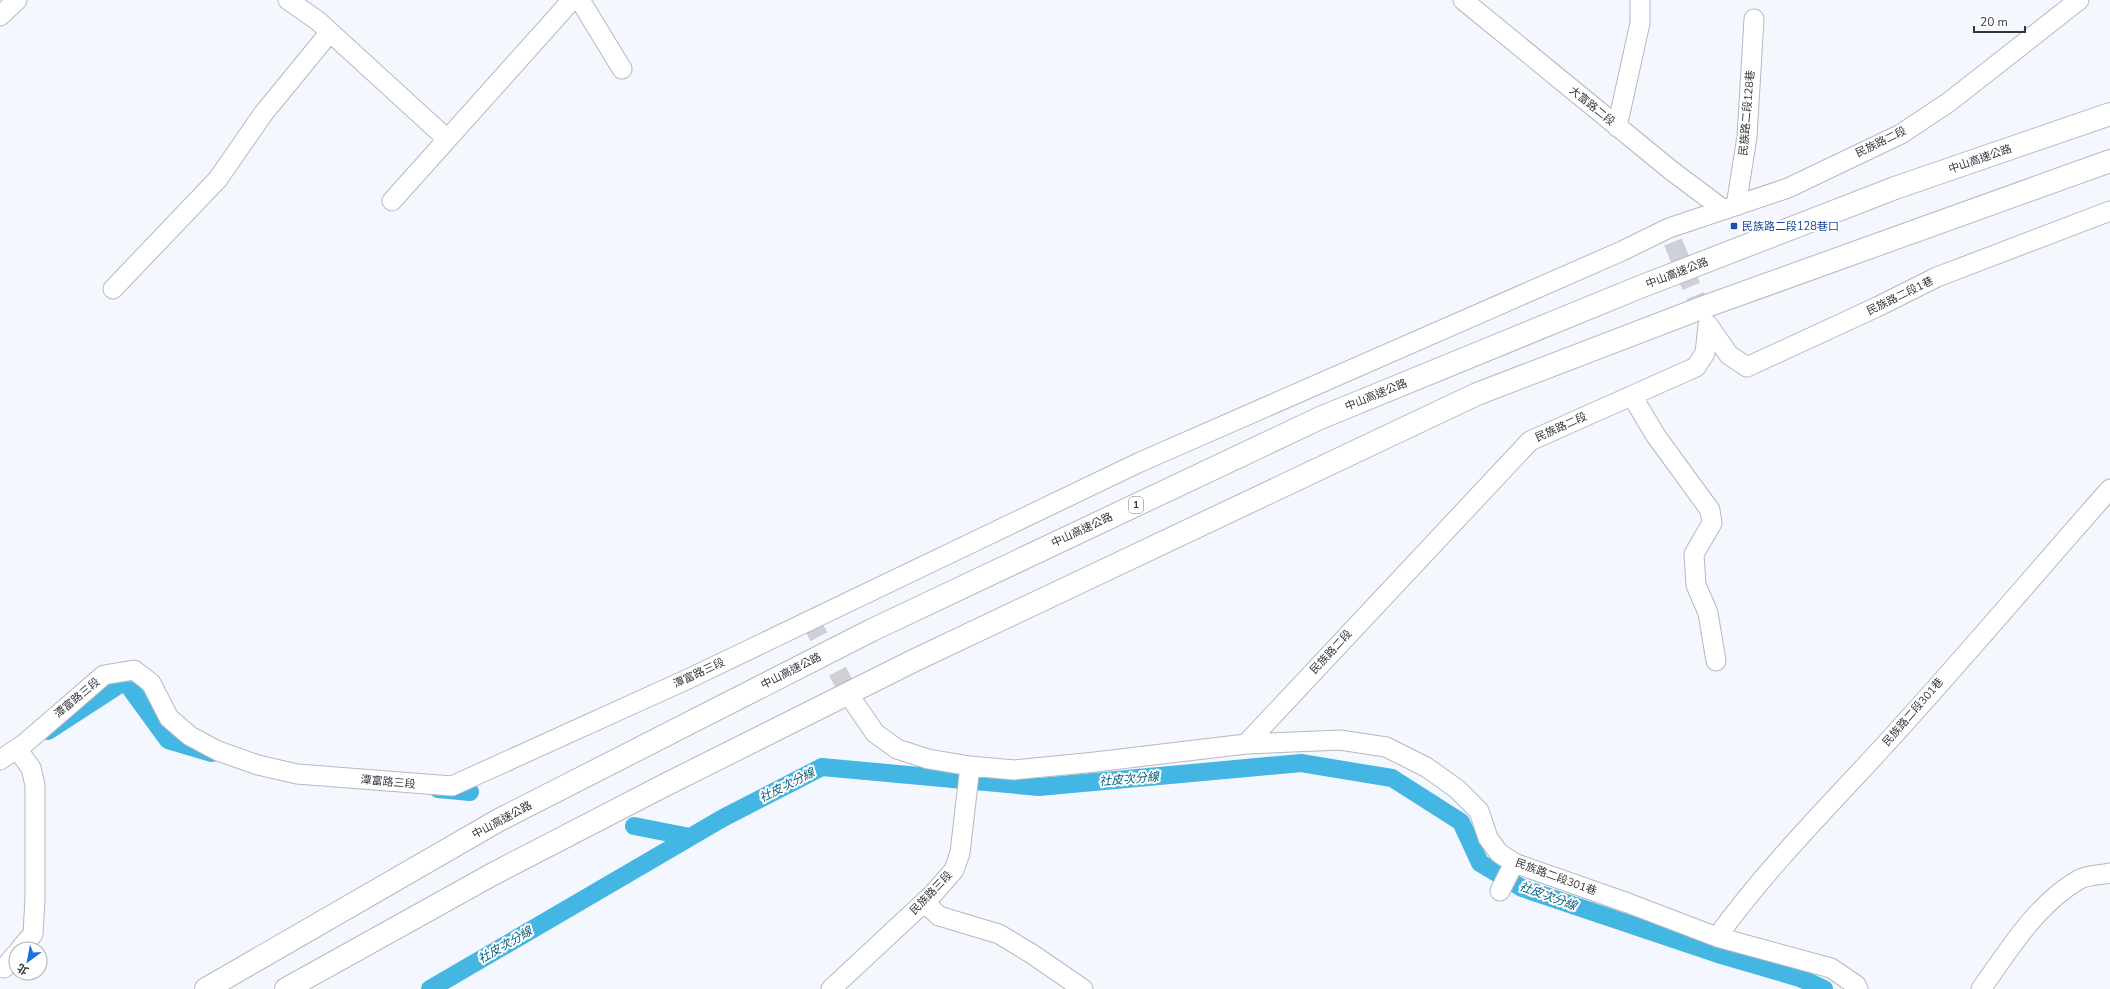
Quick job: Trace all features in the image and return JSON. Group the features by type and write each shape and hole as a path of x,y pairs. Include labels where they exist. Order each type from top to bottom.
{"highway":[{"name":"中山高速公路","path":"206,989 499,820 872,630 1320,418 1632,290 1888,191 2110,114"},
{"path":"286,989 493,874 771,732 913,661 1476,394 1712,304 2073,172 2110,161"}],"street":[{"path":"0,16 17,0"},
{"path":"288,0 318,21 447,139"},
{"path":"392,201 572,0"},
{"path":"580,0 622,69"},
{"name":"大富路二段","path":"1463,0 1617,127 1730,208"},
{"path":"1617,127 1640,23 1640,0"},
{"name":"民族路二段","path":"1671,235 1730,208 1788,188 1901,134 1949,102 2079,0"},
{"name":"民族路二段128巷","path":"1730,208 1747,137 1754,19"},
{"path":"113,289 218,179 263,114 330,32"},
{"name":"民族路二段1巷","path":"1696,367 1705,353 1708,325 1729,355 1747,367 1877,308 1937,278 2110,211"},
{"name":"潭富路三段","path":"0,760 17,748 104,675 134,670 151,683 169,718 190,736 218,751 258,765 297,774 452,786 688,679 1138,463 1622,252 1671,235"},
{"name":"民族路二段","path":"1246,744 1530,441 1696,367 1729,355"},
{"path":"1632,396 1656,436 1710,510 1712,523 1694,554 1696,585 1708,613 1716,661"},
{"name":"民族路二段301巷","path":"1717,937 1740,905 1809,825 1883,747 2110,489"},
{"path":"855,704 875,733 897,749 970,770 1014,770 1246,744"},
{"name":"民族路二段301巷","path":"1246,744 1340,740 1386,747 1426,767 1457,789 1479,811 1488,838 1499,853 1513,866 1628,902 1717,937 1832,968 1856,985 1858,989"},
{"path":"17,748 31,768 35,785 35,899 33,934 27,941"},
{"name":"民族路三段","path":"831,989 924,902 954,870 960,853 970,770"},
{"path":"1500,891 1513,866"},
{"path":"1981,989 2027,925 2059,893 2081,878 2110,873"},
{"path":"924,902 939,916 999,934 1032,954 1083,989"}],"waterway":[{"path":"48,731 125,681 168,740 212,753"},
{"name":"社皮次分線","path":"430,989 723,818 822,767 1039,787 1301,763 1392,778 1461,822 1480,863 1522,888 1718,954 1800,978 1824,989"},
{"path":"438,789 470,792"},
{"path":"634,826 690,837"}],"tunnel":[{"path":"1673,242 1706,322"},
{"path":"810,620 855,704"}],"place":[{"name":"民族路二段128巷口","path":"1734,226"}]}
